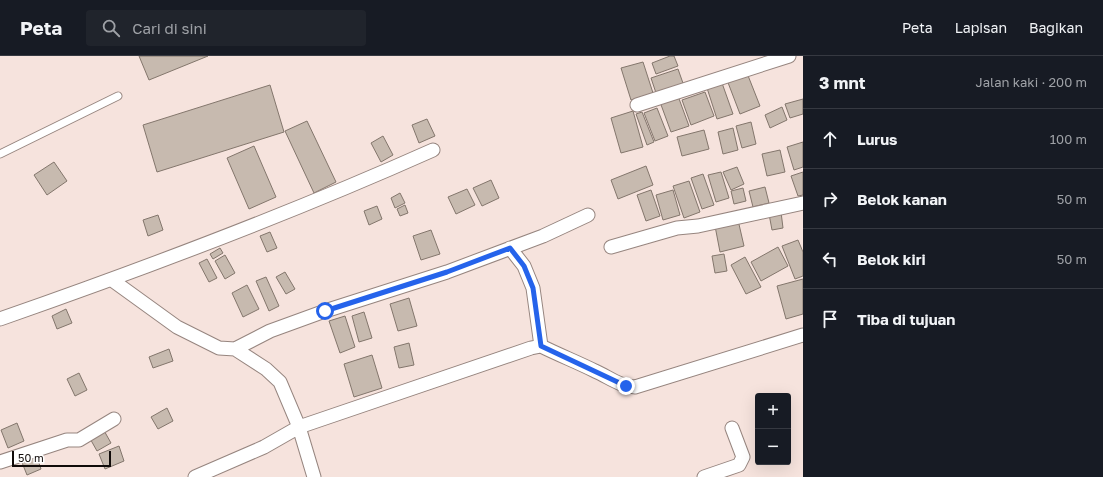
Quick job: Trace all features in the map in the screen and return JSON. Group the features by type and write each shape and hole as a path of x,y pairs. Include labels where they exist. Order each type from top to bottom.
{"street":[{"path":"637,105 789,56"},
{"path":"0,319 112,280 351,187 433,150"},
{"path":"611,247 677,228 698,226 803,203"},
{"path":"235,349 270,331 305,318 447,272 543,236 588,215"},
{"path":"510,248 524,266 533,288 541,346"},
{"path":"112,280 177,327 219,348 235,349 266,369 280,382 299,427 314,477"},
{"path":"195,477 264,447 299,427 422,384 541,346 602,374 612,381 626,386 635,387 803,335"},
{"path":"0,462 67,440 79,440 114,419"},
{"path":"704,477 739,465 742,462 743,457 732,428"}],"lane":[{"path":"0,154 118,96"}],"building":[{"path":"139,56 208,56 149,80"},
{"path":"670,56 674,56 678,66 656,74 652,63"},
{"path":"643,62 653,93 631,100 621,68"},
{"path":"678,69 684,86 657,96 651,78"},
{"path":"747,73 760,106 740,114 727,80"},
{"path":"722,83 733,114 717,119 707,88"},
{"path":"270,85 284,132 157,172 143,125"},
{"path":"705,92 714,116 691,125 682,100"},
{"path":"678,96 689,126 671,132 660,102"},
{"path":"803,99 803,114 790,118 785,104"},
{"path":"782,107 787,120 770,128 765,115"},
{"path":"657,108 668,136 655,141 644,113"},
{"path":"633,111 643,147 621,153 611,118"},
{"path":"642,112 654,142 647,145 636,114"},
{"path":"427,119 435,136 419,143 412,125"},
{"path":"307,121 336,182 314,193 285,131"},
{"path":"751,122 756,144 742,148 736,126"},
{"path":"733,128 738,150 723,154 718,132"},
{"path":"704,130 709,149 682,156 677,137"},
{"path":"383,136 393,155 381,162 371,143"},
{"path":"803,142 803,167 794,170 787,147"},
{"path":"254,146 276,197 249,209 227,158"},
{"path":"780,150 785,172 767,176 762,154"},
{"path":"54,162 67,181 47,195 34,175"},
{"path":"646,166 653,185 618,199 611,180"},
{"path":"737,167 744,184 731,190 723,172"},
{"path":"721,172 729,198 716,202 708,175"},
{"path":"803,172 803,195 798,196 791,176"},
{"path":"703,174 714,205 702,209 691,178"},
{"path":"491,180 499,198 482,206 473,188"},
{"path":"689,181 700,212 684,218 673,186"},
{"path":"765,187 769,203 753,207 749,191"},
{"path":"743,188 746,201 734,204 731,191"},
{"path":"467,189 475,205 456,214 448,197"},
{"path":"651,190 660,216 646,221 637,195"},
{"path":"673,190 680,215 663,220 656,195"},
{"path":"400,193 405,203 395,208 391,198"},
{"path":"405,205 408,213 400,216 397,209"},
{"path":"377,206 382,219 369,225 364,211"},
{"path":"781,212 783,228 772,230 769,214"},
{"path":"158,215 163,230 148,236 143,220"},
{"path":"738,220 744,246 720,252 715,226"},
{"path":"431,230 440,254 421,260 413,236"},
{"path":"270,232 277,248 267,252 260,236"},
{"path":"798,240 803,252 803,276 795,279 782,246"},
{"path":"778,247 788,266 761,281 751,262"},
{"path":"220,248 223,253 213,259 210,254"},
{"path":"724,254 727,271 715,273 712,256"},
{"path":"225,255 235,273 225,279 215,261"},
{"path":"745,257 761,287 746,294 731,265"},
{"path":"207,259 217,278 209,282 199,263"},
{"path":"285,272 295,289 286,294 276,277"},
{"path":"266,277 279,306 269,311 256,281"},
{"path":"803,279 803,314 786,319 777,286"},
{"path":"247,285 259,309 243,317 232,293"},
{"path":"409,298 417,326 398,331 390,304"},
{"path":"66,309 72,323 57,329 52,316"},
{"path":"364,312 372,338 359,342 352,316"},
{"path":"345,316 355,347 340,353 329,321"},
{"path":"409,343 414,365 399,368 394,347"},
{"path":"169,349 173,361 153,368 149,357"},
{"path":"372,355 382,388 354,397 344,364"},
{"path":"79,373 87,390 75,396 67,379"},
{"path":"167,408 173,421 158,429 151,417"},
{"path":"17,423 24,441 8,448 1,430"},
{"path":"102,427 111,443 97,451 88,435"},
{"path":"119,446 124,461 105,469 99,454"},
{"path":"36,454 41,469 27,475 21,460"}],"route":[{"path":"325,311 447,272 510,248 524,266 533,288 541,346 582,364 612,381 626,386"}]}
